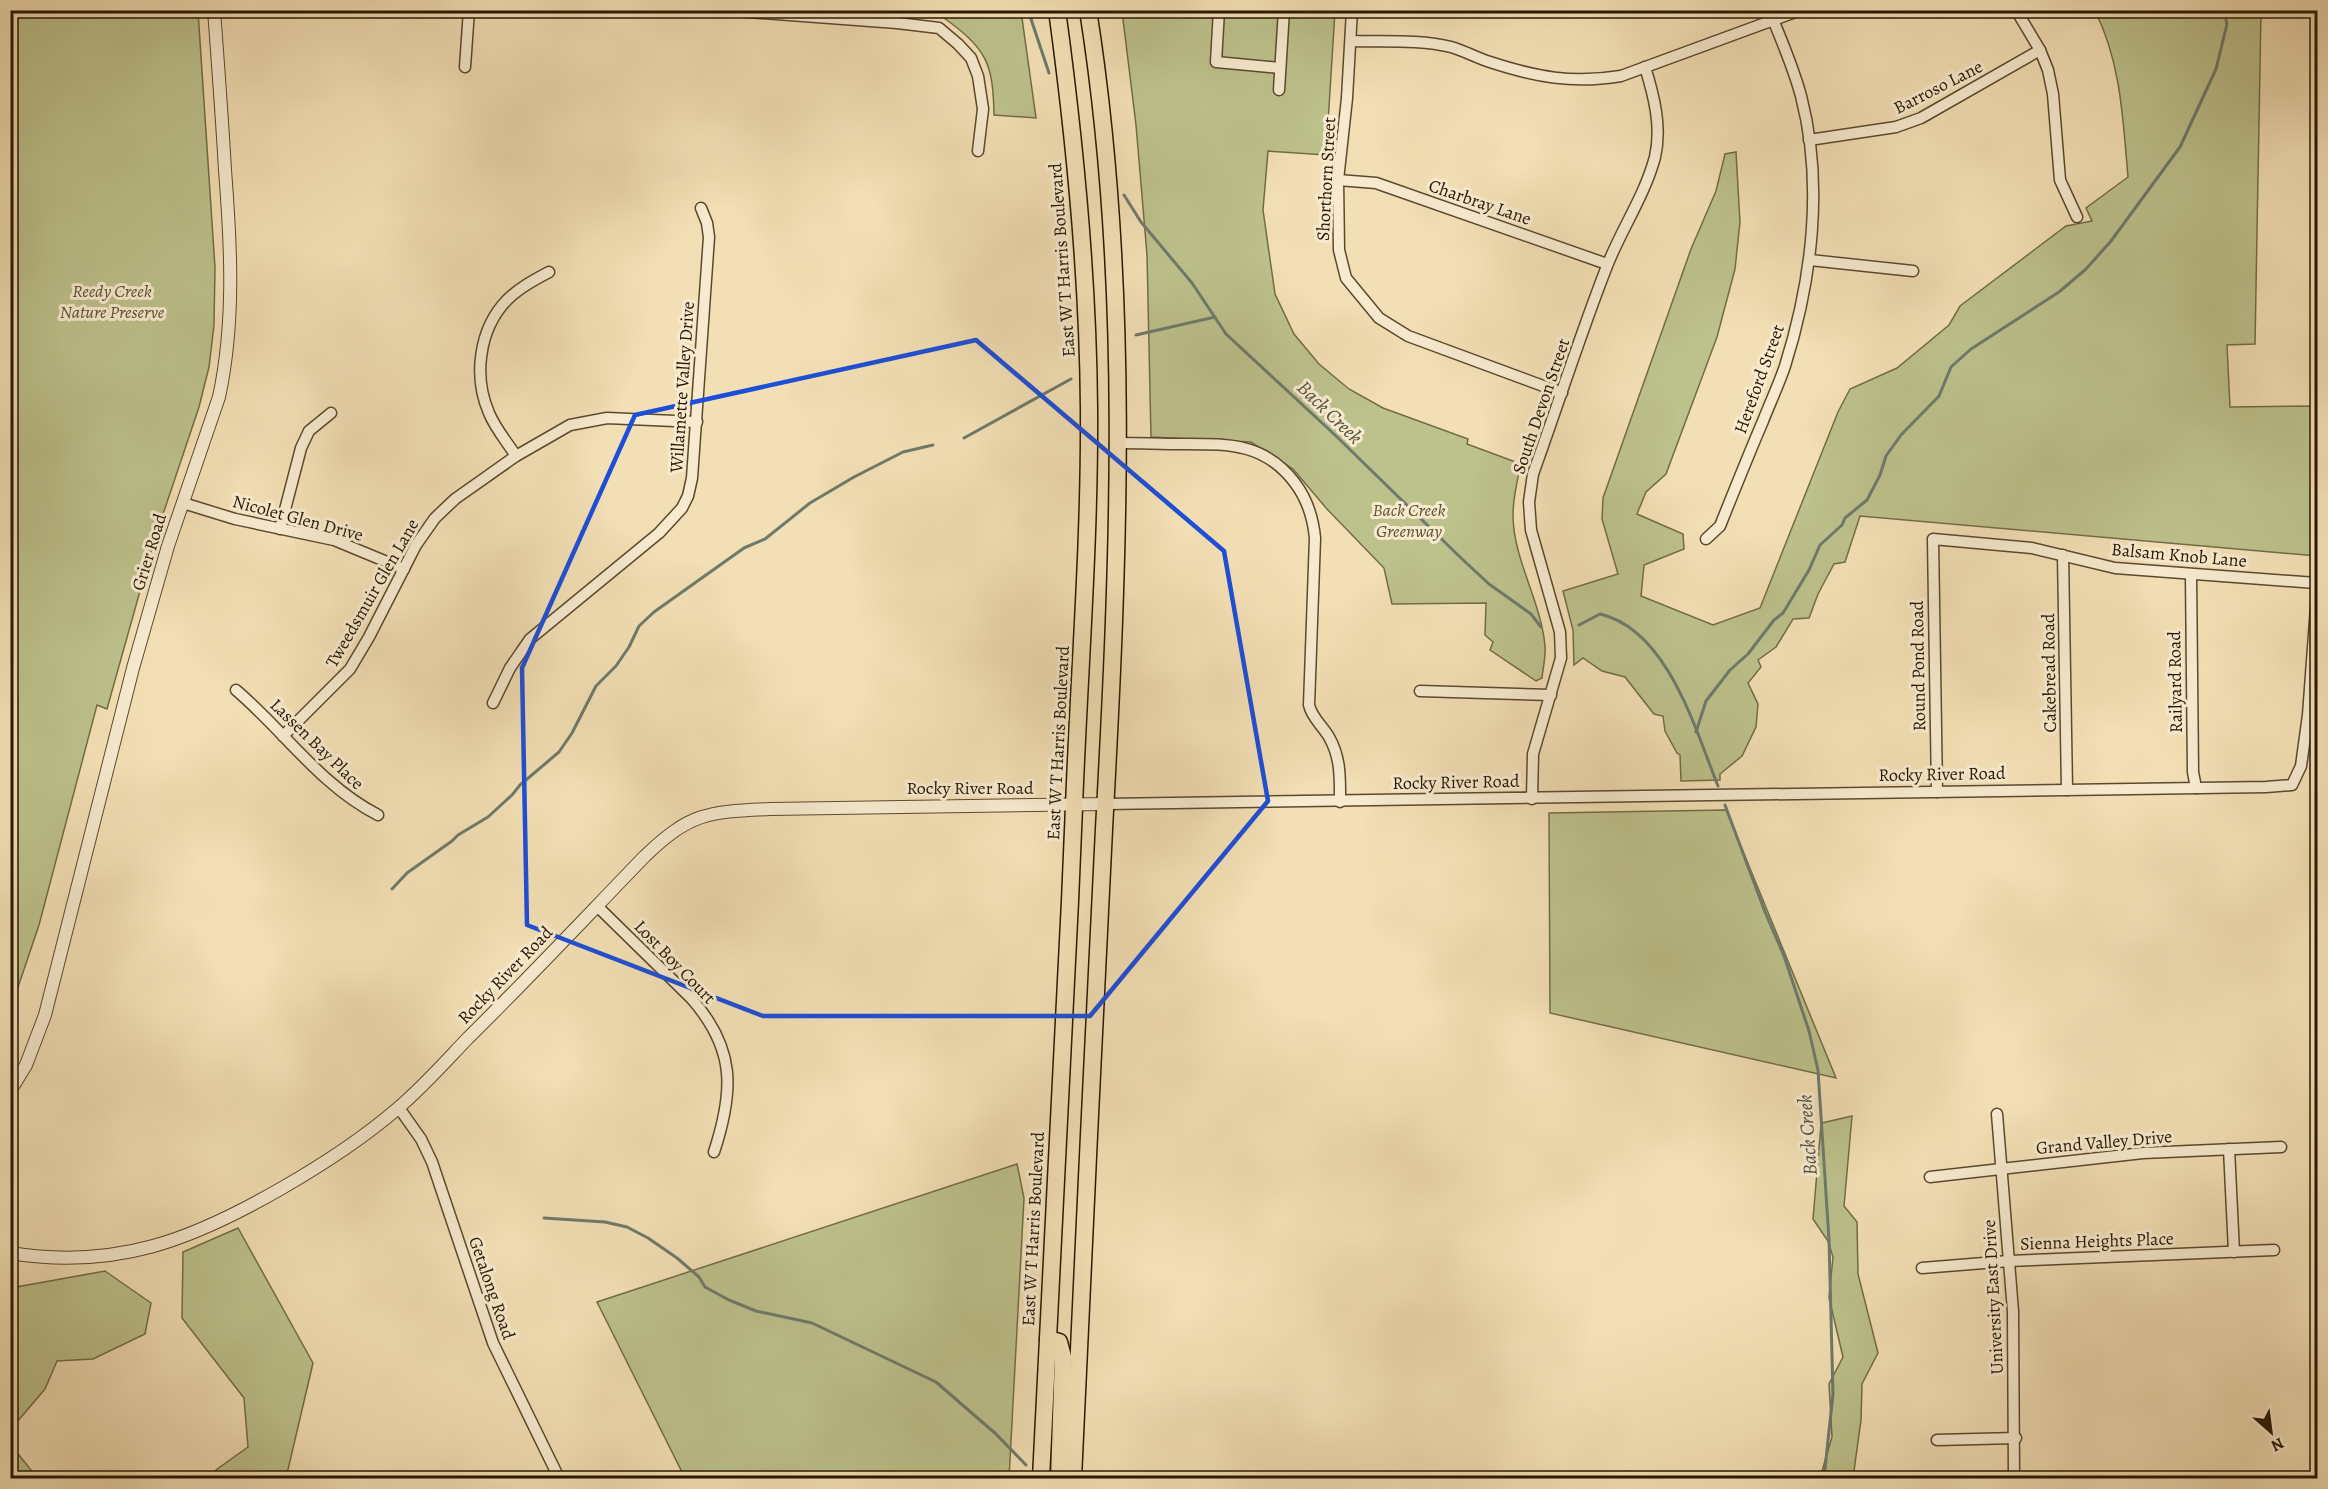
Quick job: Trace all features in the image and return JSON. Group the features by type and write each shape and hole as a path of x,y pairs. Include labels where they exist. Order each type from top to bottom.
{"main road":[{"name":"East W T Harris Boulevard","path":"1041,1479 1086,539 1089,407 1081,222 1071,115 1057,10"},
{"path":"1073,1479 1106,804 1119,443 1114,250 1102,120 1088,10"},
{"path":"1048,1339 1059,1342 1064,1357 1059,1479"}],"street":[{"name":"Grier Road","path":"10,1091 26,1065 45,1015 134,668 183,503 219,397 228,344 230,248 214,10"},
{"path":"465,67 469,10"},
{"path":"721,10 897,22 939,28 971,58 978,76 983,109 978,151"},
{"path":"1219,10 1216,62 1280,68"},
{"path":"1279,90 1284,10"},
{"name":"Shorthorn Street","path":"1352,10 1338,180 1339,250 1346,278 1379,318 1408,336 1562,393"},
{"path":"1351,41 1410,42 1451,47 1488,62 1534,75 1590,81 1621,76 1771,16 1802,10"},
{"path":"2016,10 2040,50 2048,70 2053,94 2060,180 2077,217"},
{"name":"Hereford Street","path":"1706,539 1720,526 1784,368 1798,318 1810,260 1813,200 1809,140 1801,98 1786,49 1771,16"},
{"name":"Barroso Lane","path":"1809,140 1896,128 1921,118 2040,50"},
{"name":"South Devon Street","path":"1532,799 1533,754 1561,658 1560,632 1531,530 1529,502 1533,474 1608,264 1655,157 1658,132 1655,98 1645,67"},
{"name":"Charbray Lane","path":"1338,180 1376,183 1608,264"},
{"name":"Willamette Valley Drive","path":"493,703 510,668 530,639 659,533 682,508 688,496 697,422 709,237 707,223 700,208"},
{"path":"1810,260 1913,271"},
{"path":"516,456 489,415 483,398 479,372 481,353 486,333 505,302 529,283 549,272"},
{"path":"280,529 301,448 309,431 332,413"},
{"name":"Tweedsmuir Glen Lane","path":"283,736 350,669 416,545 435,518 455,499 516,456 557,431 588,421 625,418 697,422"},
{"path":"1119,443 1242,446 1274,460 1303,494 1309,508 1315,538 1309,705 1313,716 1327,734 1338,756 1340,801"},
{"name":"Nicolet Glen Drive","path":"183,503 280,529 334,540 404,569"},
{"name":"Balsam Knob Lane","path":"1933,540 2032,548 2115,568 2317,582"},
{"name":"Round Pond Road","path":"1933,540 1937,792"},
{"name":"Cakebread Road","path":"2063,555 2067,790"},
{"name":"Railyard Road","path":"2190,575 2193,772 2196,788"},
{"name":"Rocky River Road","path":"10,1253 58,1258 94,1258 126,1254 192,1234 223,1221 305,1175 399,1108 667,835 685,823 706,815 770,809 1532,799 2292,785 2301,766 2308,715 2317,582"},
{"name":"Lassen Bay Place","path":"236,690 318,772 356,804 378,815"},
{"path":"1420,691 1551,695"},
{"name":"Lost Boy Court","path":"597,906 691,998 717,1037 726,1068 728,1100 724,1122 714,1152"},
{"name":"Getalong Road","path":"399,1108 432,1162 492,1343 559,1479"},
{"name":"University East Drive","path":"1997,1114 2013,1311 2016,1438 2014,1479"},
{"name":"Grand Valley Drive","path":"1930,1177 2143,1153 2281,1147"},
{"path":"2229,1149 2234,1252"},
{"name":"Sienna Heights Place","path":"1922,1268 2009,1261 2274,1250"},
{"path":"1937,1440 2016,1438"}],"highlighted area":[{"path":"976,340 1224,551 1268,801 1090,1016 763,1016 527,925 522,668 635,415"}],"green space":[{"name":"Reedy Creek Nature Preserve","path":"10,11 198,11 215,268 214,325 209,367 199,407 154,541 107,709 97,705 39,925 11,1008"},
{"path":"945,11 1021,11 1036,118 994,115 992,82 985,59 970,39 944,18"},
{"name":"Back Creek Greenway","path":"1122,11 1335,11 1326,155 1268,151 1263,210 1275,294 1294,334 1319,364 1349,389 1383,408 1468,439 1467,444 1521,464 1514,502 1514,531 1542,629 1545,658 1542,678 1536,681 1490,650 1493,642 1485,635 1486,603 1392,604 1384,568 1327,509 1293,469 1251,442 1151,437 1147,255 1136,125"},
{"path":"2095,11 2261,11 2255,344 2227,345 2230,407 2317,406 2317,556 1860,516 1845,562 1834,564 1818,594 1809,618 1793,619 1776,647 1758,660 1761,667 1748,683 1758,704 1756,727 1742,756 1720,774 1720,780 1681,781 1680,755 1665,731 1663,716 1654,714 1625,677 1602,671 1583,658 1574,665 1573,630 1563,591 1618,574 1602,519 1603,498 1691,249 1716,191 1725,154 1736,152 1740,222 1735,269 1717,337 1666,474 1646,492 1637,514 1683,534 1684,549 1644,565 1641,596 1713,625 1760,608 1838,412 1850,389 1897,368 1949,325 1960,306 2066,226 2092,221 2086,208 2128,177 2116,71 2104,30"},
{"path":"1726,810 1836,1078 1550,1013 1549,813"},
{"path":"1852,1116 1844,1206 1857,1222 1858,1274 1878,1353 1862,1384 1861,1420 1853,1478 1820,1478 1832,1437 1829,1384 1843,1357 1829,1298 1833,1257 1828,1241 1813,1219 1821,1125"},
{"path":"1017,1164 1024,1198 1009,1478 685,1478 597,1302"},
{"path":"238,1228 313,1363 286,1478 214,1478 216,1470 248,1447 244,1398 182,1318 183,1252"},
{"path":"105,1271 151,1303 145,1334 93,1359 57,1361 45,1389 11,1429 11,1288"},
{"path":"10,1444 35,1475 40,1478 11,1478"}],"waterway":[{"name":"Back Creek","path":"1028,10 1049,73"},
{"path":"1696,732 1706,701 1730,670 1748,654 1774,620 1783,613 1809,570 1820,545 1842,525 1845,518 1867,500 1880,475 1886,456 1901,435 1939,396 1951,367 1971,349 2059,292 2086,269 2111,241 2180,147 2216,69 2227,24 2224,10"},
{"name":"Back Creek","path":"1124,195 1141,222 1192,283 1226,334 1335,435 1461,558 1489,584 1531,614 1541,627"},
{"path":"1136,335 1215,317"},
{"path":"964,438 1071,379"},
{"path":"392,889 407,873 458,835 488,817 520,785 559,752 572,733 596,686 616,666 639,626 654,612 744,548 765,539 810,503 903,452 933,445"},
{"name":"Back Creek","path":"1579,625 1600,614 1624,624 1644,640 1661,660 1676,685 1718,786"},
{"name":"Back Creek","path":"1725,805 1784,956 1809,1031 1818,1070 1829,1240 1833,1394 1824,1478"},
{"path":"544,1218 605,1222 627,1227 677,1258 699,1277 705,1287 729,1300 756,1311 812,1323 936,1382 996,1434 1026,1465"}]}
